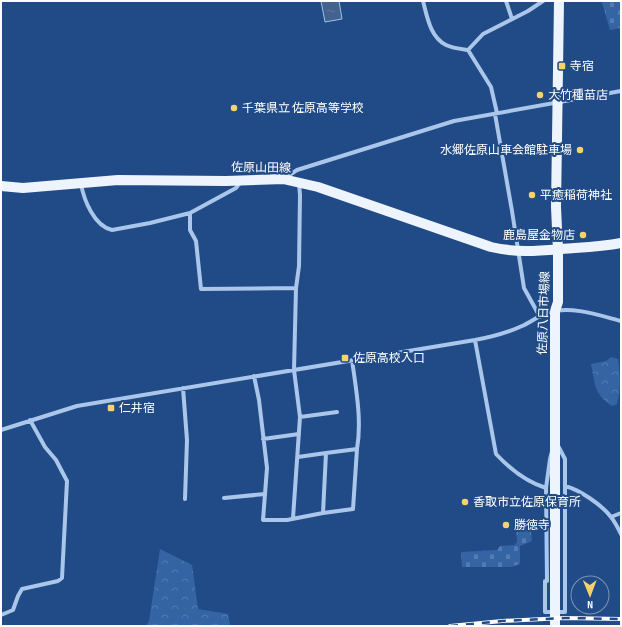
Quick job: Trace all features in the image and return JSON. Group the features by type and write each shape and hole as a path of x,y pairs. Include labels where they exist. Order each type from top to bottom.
{"main road":[{"name":"佐原八日市場線","path":"555,626 555,312 558,302 556,206 559,1"},
{"name":"佐原山田線","path":"1,186 23,188 118,180 226,181 242,179 283,179 368,203 491,247 519,252 596,247 621,243"}],"street":[{"path":"422,1 430,25 438,40 447,46 468,50 491,87 524,288 540,317"},
{"path":"506,1 512,19"},
{"path":"468,50 483,34 543,1"},
{"path":"283,179 297,170 454,121 621,91"},
{"path":"80,182 87,205 106,228 112,230 190,213 236,188 242,179"},
{"path":"293,518 300,417 294,370 296,288 299,266 300,195 298,182"},
{"path":"190,213 190,230 196,241 201,289 296,288"},
{"path":"1,430 77,406 475,340 513,330 548,312 591,312 621,321"},
{"path":"475,340 496,454 506,465 531,483 546,488"},
{"path":"254,376 259,400 267,468 263,520 286,520 353,509 359,436 358,410 352,360"},
{"path":"183,388 187,440 185,499"},
{"path":"300,417 337,412"},
{"path":"1,615 13,610 22,589 58,581 62,578 67,481 56,460 45,447 30,420"},
{"path":"263,439 299,434"},
{"path":"555,440 565,459 565,612 545,612 545,581 547,581 546,488 550,459 555,440"},
{"path":"298,457 357,449"},
{"path":"323,513 326,453"},
{"path":"565,486 575,489 588,497 611,516 621,534"},
{"path":"224,498 265,494"},
{"path":"611,516 621,514"}],"green space":[{"path":"599,1 621,1 621,28 610,30 602,2"},
{"path":"611,357 618,359 620,382 617,404 612,406 598,393 591,364 606,361"},
{"path":"530,523 532,541 520,546 520,564 511,567 462,567 461,552 497,550 500,546 515,545 517,542 516,524"},
{"path":"160,549 192,565 198,609 228,614 229,626 146,626 149,621"}],"water":[{"path":"321,1 339,1 342,19 325,22"}],"railway":[{"path":"450,626 502,621 565,618 621,619"}],"place":[{"name":"寺宿","path":"562,66"},
{"name":"大竹種苗店","path":"540,95"},
{"name":"千葉県立 佐原高等学校","path":"234,108"},
{"name":"水郷佐原山車会館駐車場","path":"580,150"},
{"name":"平癒稲荷神社","path":"532,195"},
{"name":"鹿島屋金物店","path":"583,235"},
{"name":"佐原高校入口","path":"345,358"},
{"name":"仁井宿","path":"111,408"},
{"name":"香取市立佐原保育所","path":"465,502"},
{"name":"勝徳寺","path":"506,525"}]}
